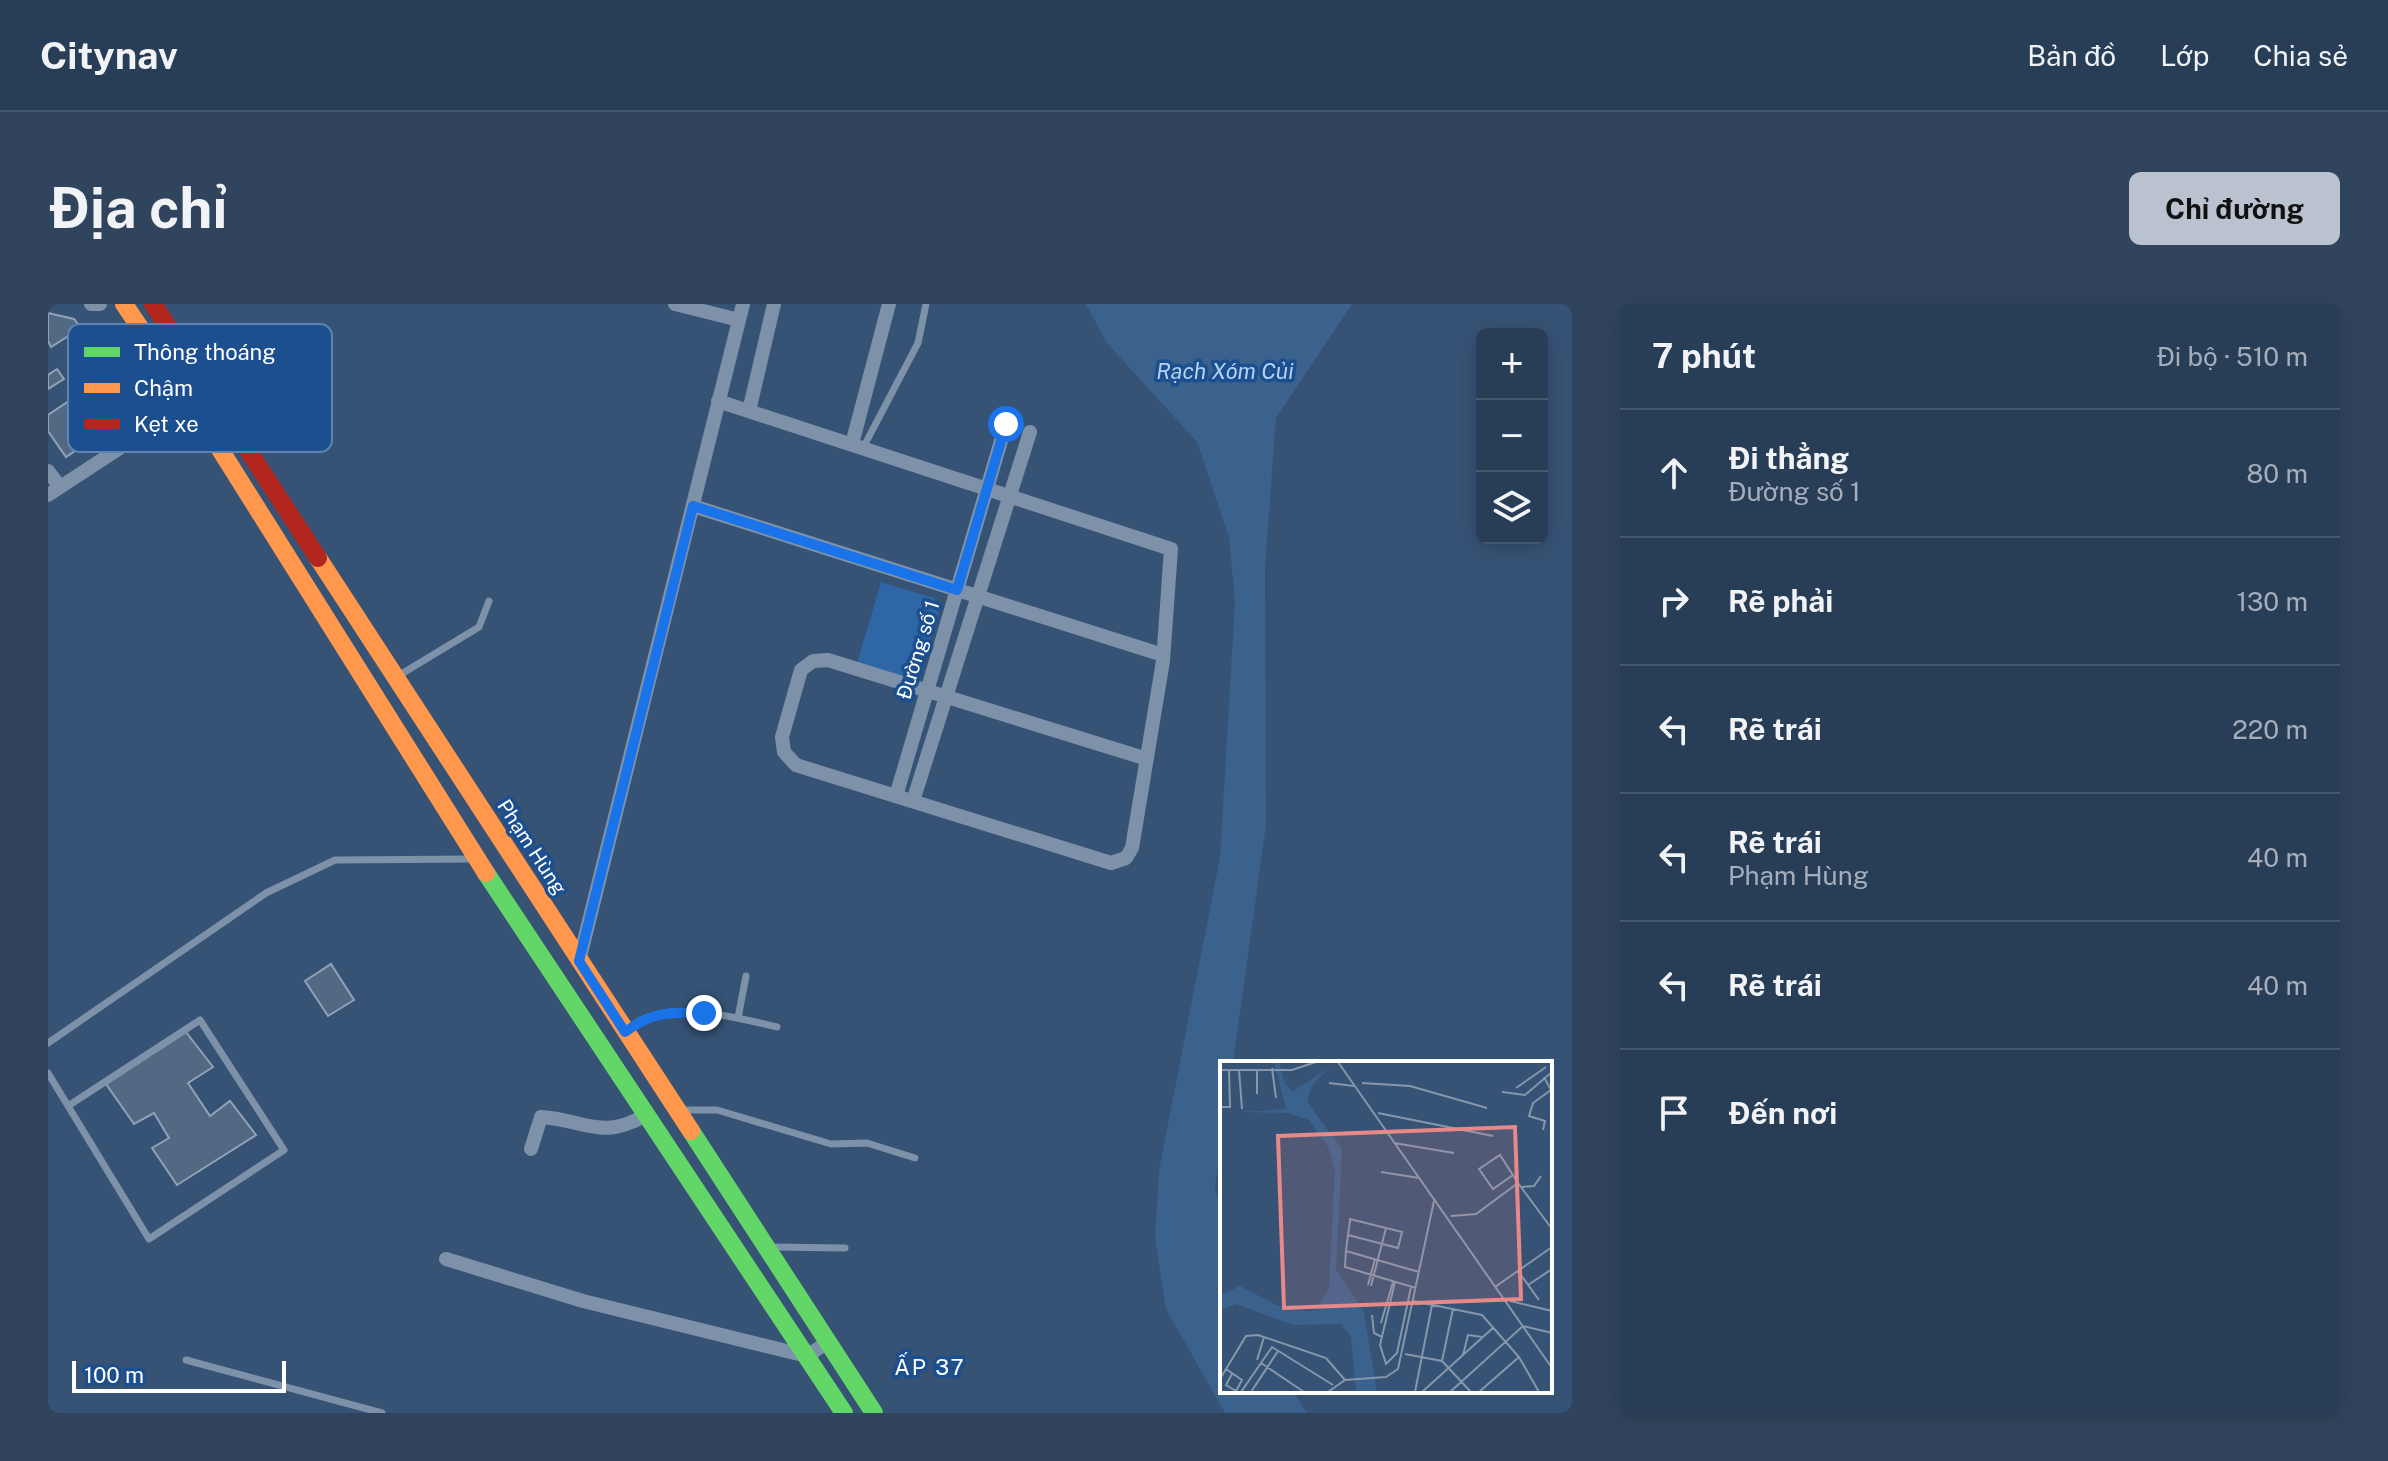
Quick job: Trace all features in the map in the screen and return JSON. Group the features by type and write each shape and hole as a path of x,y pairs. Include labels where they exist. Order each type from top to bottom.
{"main road":[{"path":"124,304 138,324"},
{"name":"Phạm Hùng","path":"153,304 166,324"},
{"path":"222,452 477,859 844,1413"},
{"name":"Phạm Hùng","path":"251,452 874,1413"}],"street":[{"path":"91,304 100,304"},
{"path":"675,304 720,309 739,320"},
{"path":"579,961 743,304"},
{"path":"749,411 774,304"},
{"path":"858,446 889,304"},
{"path":"718,401 1171,549 1163,655 1147,759 1132,848 1126,858 1111,863 796,765 784,752 782,737 801,670 813,661 828,660 1147,759"},
{"name":"Đường số 1","path":"896,796 1006,424"},
{"path":"913,801 1030,432"},
{"path":"48,471 54,491 115,452"},
{"path":"693,506 1163,655"},
{"path":"531,1149 541,1117 608,1129 629,1125 646,1115"},
{"path":"446,1259 583,1301 807,1356 828,1342"}],"lane":[{"path":"858,446 918,343 926,304"},
{"path":"397,677 479,627 489,601"},
{"path":"48,1043 266,893 318,866 335,860 477,859"},
{"path":"738,1018 746,976"},
{"path":"625,1032 642,1019 673,1012 738,1018 777,1027"},
{"path":"48,1073 68,1106 149,1239 284,1150 200,1020 68,1106"},
{"path":"677,1110 717,1110 831,1144 867,1143 915,1158"},
{"path":"766,1247 845,1248"},
{"path":"186,1360 382,1413"}],"shaded area":[{"path":"881,582 934,598 940,609 917,682 854,673"}],"water":[{"name":"Rạch Xóm Củi","path":"1086,304 1352,304 1276,418 1265,568 1266,825 1233,1061 1220,1061 1220,1153 1215,1187 1220,1206 1220,1393 1294,1393 1307,1413 1225,1413 1166,1309 1155,1238 1159,1170 1220,857 1235,601 1229,538 1197,442 1106,342"}],"building":[{"path":"48,313 74,319 78,324 68,324 68,336 51,347 48,341"},
{"path":"57,369 64,379 48,389 48,375"},
{"path":"68,402 68,452 73,452 66,457 48,431 48,415"},
{"path":"331,964 354,1000 328,1016 305,981"},
{"path":"186,1032 213,1067 188,1083 210,1116 230,1101 256,1135 177,1185 152,1148 169,1138 154,1113 134,1124 106,1084"}],"traffic: fast":[{"path":"486,873 844,1413"},
{"path":"691,1131 874,1413"}],"traffic: slow":[{"path":"124,304 138,324"},
{"path":"222,452 486,873"},
{"path":"318,558 691,1131"}],"traffic: jam":[{"path":"153,304 166,324"},
{"path":"249,452 318,558"}],"district":[{"name":"ẤP 37","path":"930,1367"}],"route":[{"path":"704,1013 673,1012 642,1019 625,1032 579,961 693,506 957,590 1006,424"}]}
